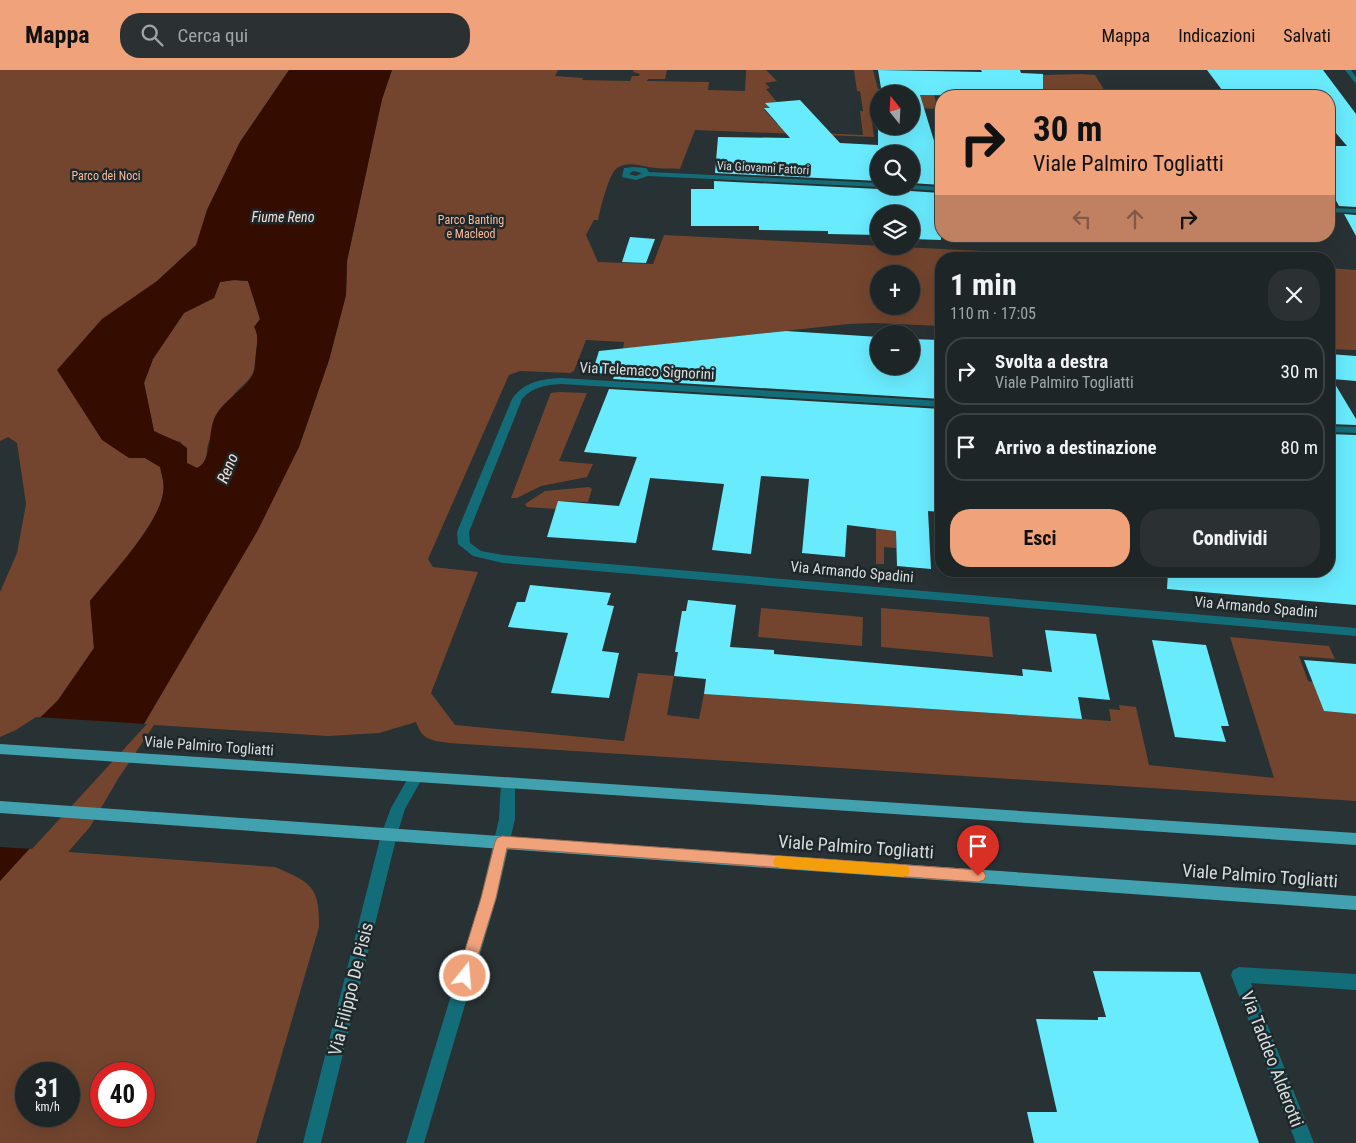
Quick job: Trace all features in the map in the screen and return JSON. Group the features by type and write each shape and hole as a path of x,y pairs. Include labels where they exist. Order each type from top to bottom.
{"main road":[{"name":"Viale Palmiro Togliatti","path":"0,749 1356,839"},
{"name":"Viale Palmiro Togliatti","path":"0,807 1356,903"}],"street":[{"path":"1348,70 1356,82"},
{"name":"Via Giovanni Fattori","path":"647,174 870,185"},
{"path":"920,188 935,189"},
{"path":"1335,210 1356,211"},
{"name":"Via Telemaco Signorini","path":"468,548 464,544 463,532 514,406 525,390 541,383 561,381 935,404"},
{"path":"1335,428 1356,430"},
{"name":"Via Armando Spadini","path":"468,548 480,555 503,559 1356,632"},
{"path":"390,834 398,808 416,777"},
{"path":"415,1143 489,898 509,802 508,783"},
{"name":"Via Filippo De Pisis","path":"312,1143 390,834"},
{"name":"Via Taddeo Alderotti","path":"1305,1143 1239,975 1356,982"}],"green space":[{"name":"Parco dei Noci","path":"0,70 289,70 240,142 207,210 197,245 157,281 129,458 145,458 160,467 164,486 160,505 144,534 90,601 94,648 59,700 42,716 0,740 0,592 17,553 26,504 17,443 8,437 0,441"},
{"name":"Parco Banting e Macleod","path":"392,70 558,70 555,76 583,78 582,80 630,81 632,76 639,76 640,74 633,72 634,70 667,70 665,79 648,79 647,81 709,82 708,90 745,91 746,70 766,70 777,81 765,83 770,88 766,89 777,102 766,103 770,108 764,109 777,124 813,120 817,133 863,135 860,111 863,111 860,91 857,91 854,70 873,70 877,85 870,85 870,135 874,135 874,137 695,130 680,169 632,164 617,168 605,192 598,220 594,220 586,235 598,262 653,264 664,235 870,245 870,255 920,255 920,248 1003,252 935,252 935,326 874,323 848,324 623,349 624,342 586,340 574,371 570,373 520,371 509,375 428,559 433,567 478,572 431,693 455,725 624,741 638,673 674,676 667,715 699,719 704,694 1111,721 1109,709 1120,710 1119,705 1136,707 1149,765 1274,778 1230,637 1329,646 1335,659 1299,656 1308,681 1313,682 1324,711 1356,714 1356,801 449,743 428,739 416,722 379,733 328,736 154,725 118,779 90,827 68,852 275,867 305,882 315,894 317,902 319,927 256,1143 0,1143 0,881 21,857 299,447 329,360 346,295 347,261 382,99"},
{"path":"1082,74 1095,75 1104,90 944,90 940,78"},
{"path":"920,91 933,91 935,109 920,108"},
{"path":"1335,268 1356,270 1356,350 1335,349"},
{"path":"248,281 260,319 254,370 250,378 235,393 226,407 209,442 206,460 197,468 187,463 181,442 154,431 144,383 153,359 184,313 214,298 220,282"},
{"path":"551,393 587,393 559,461 593,464 587,477 541,486 517,498 511,498 550,395"},
{"path":"876,484 896,498 896,548 884,547 884,564 876,564"},
{"path":"589,487 592,489 588,502 559,501 556,509 527,507 525,504 545,491"},
{"path":"761,608 863,617 862,646 758,637"},
{"path":"881,608 989,617 993,657 881,647"}],"water":[{"name":"Fiume Reno","path":"289,70 392,70 382,99 347,261 346,295 329,360 299,447 258,530 144,724 0,881 0,740 42,716 58,700 94,648 90,601 144,534 160,505 164,490 160,467 145,458 129,458 102,440 57,370 102,319 157,281 196,245 207,210 240,142","holes":["248,281 260,319 254,327 257,333 254,371 243,387 217,413 212,425 205,460 197,468 187,463 187,448 154,431 144,383 153,359 184,313 214,298 220,282"]}],"pier":[{"path":"36,717 147,724 32,849 0,847 0,737 16,730"}],"building":[{"path":"878,70 982,72 981,70 1020,70 1021,73 1043,74 1043,90 935,90 935,95 920,95 920,85 880,85"},
{"path":"1207,70 1323,70 1356,114 1356,207 1339,206 1335,199 1335,146 1347,146 1335,132 1335,90 1222,90"},
{"path":"920,95 935,144 935,185 920,184 920,145 878,145 878,135 920,135"},
{"path":"800,100 840,143 878,145 870,145 870,181 715,173 718,137 790,138 764,108 770,108 765,103"},
{"path":"714,181 870,189 870,195 920,195 920,192 935,193 935,240 920,239 920,205 870,205 870,235 828,234 828,231 759,230 759,226 691,226 691,189 714,189"},
{"path":"1344,214 1356,215 1356,236"},
{"path":"630,237 655,239 646,263 622,262"},
{"path":"786,331 870,336 870,375 920,375 920,339 935,340 935,399 613,379 615,374 592,373 599,351"},
{"path":"1335,354 1356,356 1356,381 1335,379"},
{"path":"1335,384 1356,419 1356,425 1335,424"},
{"path":"609,389 935,409 935,512 928,511 931,569 897,566 896,531 847,525 845,557 802,553 809,479 761,476 751,554 712,550 724,484 650,478 636,543 547,537 558,501 619,506 637,457 584,452"},
{"path":"1335,434 1356,435 1356,605 1167,589 1168,577 1335,577"},
{"path":"530,585 611,593 607,605 614,606 602,651 619,653 609,698 551,693 568,633 508,627 517,602 525,602"},
{"path":"688,600 736,605 730,647 774,650 774,654 1023,676 1022,669 1052,672 1045,630 1096,634 1110,700 1078,697 1082,719 704,694 706,679 674,676 678,652 675,652 682,611 686,611"},
{"path":"1152,640 1206,645 1229,726 1221,726 1226,742 1175,737"},
{"path":"1304,660 1356,664 1356,714 1324,711"},
{"path":"1093,971 1200,972 1259,1143 1034,1143 1027,1112 1057,1112 1036,1019 1098,1020 1098,1017 1106,1017"}],"slow traffic":[{"path":"780,862 903,871"}],"route":[{"path":"465,976 489,898 502,842 978,876"}],"water label":[{"name":"Reno","path":"227,468"}]}
